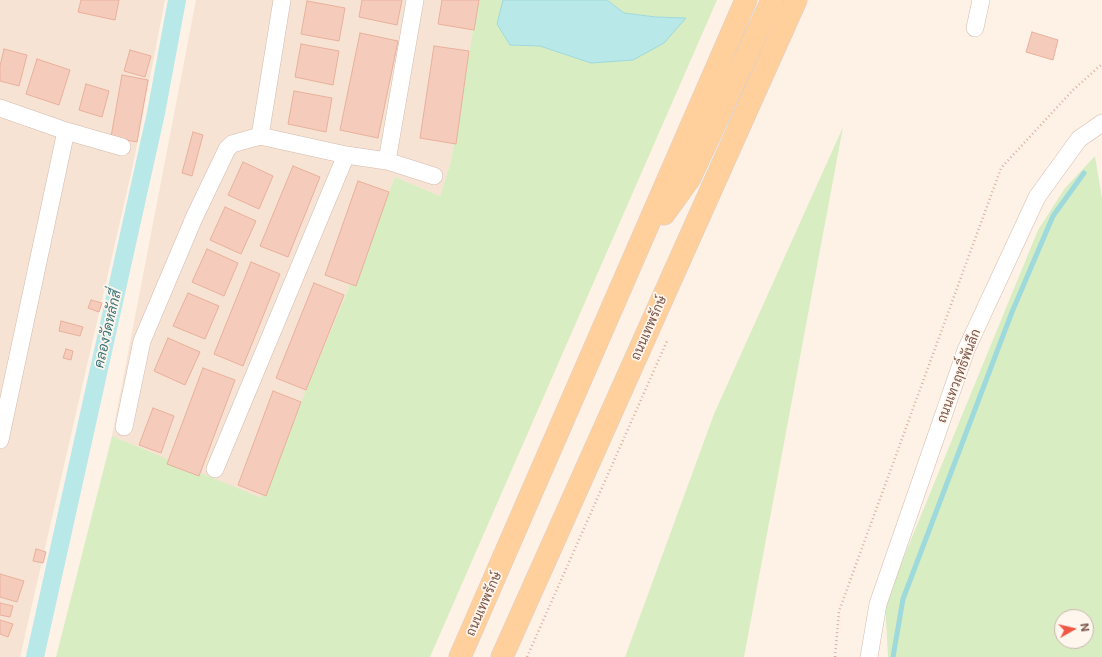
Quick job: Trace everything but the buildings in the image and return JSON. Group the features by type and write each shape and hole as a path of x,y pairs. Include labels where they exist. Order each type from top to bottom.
{"main road":[{"name":"ถนนเทพรักษ์","path":"460,657 639,249 746,0"},
{"path":"639,249 690,178 772,0"},
{"name":"ถนนเทพรักษ์","path":"502,657 796,0"}],"street":[{"path":"260,136 282,0"},
{"path":"387,161 415,0"},
{"path":"975,28 981,0"},
{"path":"0,108 66,131 122,147"},
{"name":"ถนนเทวฤทธิ์พันลึก","path":"870,657 878,604 966,350 1037,197 1079,139 1102,123"},
{"path":"0,440 66,131"},
{"path":"124,427 142,341 194,218 227,149 232,144 260,136 346,155 387,161 434,176"},
{"path":"215,469 346,155"}],"path":[{"path":"835,657 839,611 1001,168 1073,90 1102,64"}],"shaded area":[{"path":"0,0 165,0 133,165 20,657 0,657"},
{"path":"196,0 478,0 451,161 440,196 395,177 261,499 112,436"}],"green space":[{"path":"478,0 503,0 497,24 510,45 540,46 591,63 685,18 656,17 624,13 607,0 717,0 430,657 56,657 112,436 261,498 395,177 440,196 451,161"},
{"path":"843,127 744,657 625,657 714,414"},
{"path":"1095,156 1102,198 1102,657 888,657 885,603 1038,230 1065,188"}],"water":[{"path":"503,0 607,0 624,13 656,17 686,18 664,43 633,60 591,63 540,46 510,45 497,24"}],"waterway":[{"name":"คลองวัดหลักสี่","path":"35,657 156,113 177,0"},
{"path":"893,657 903,599 1012,312 1053,216 1084,173"}]}
